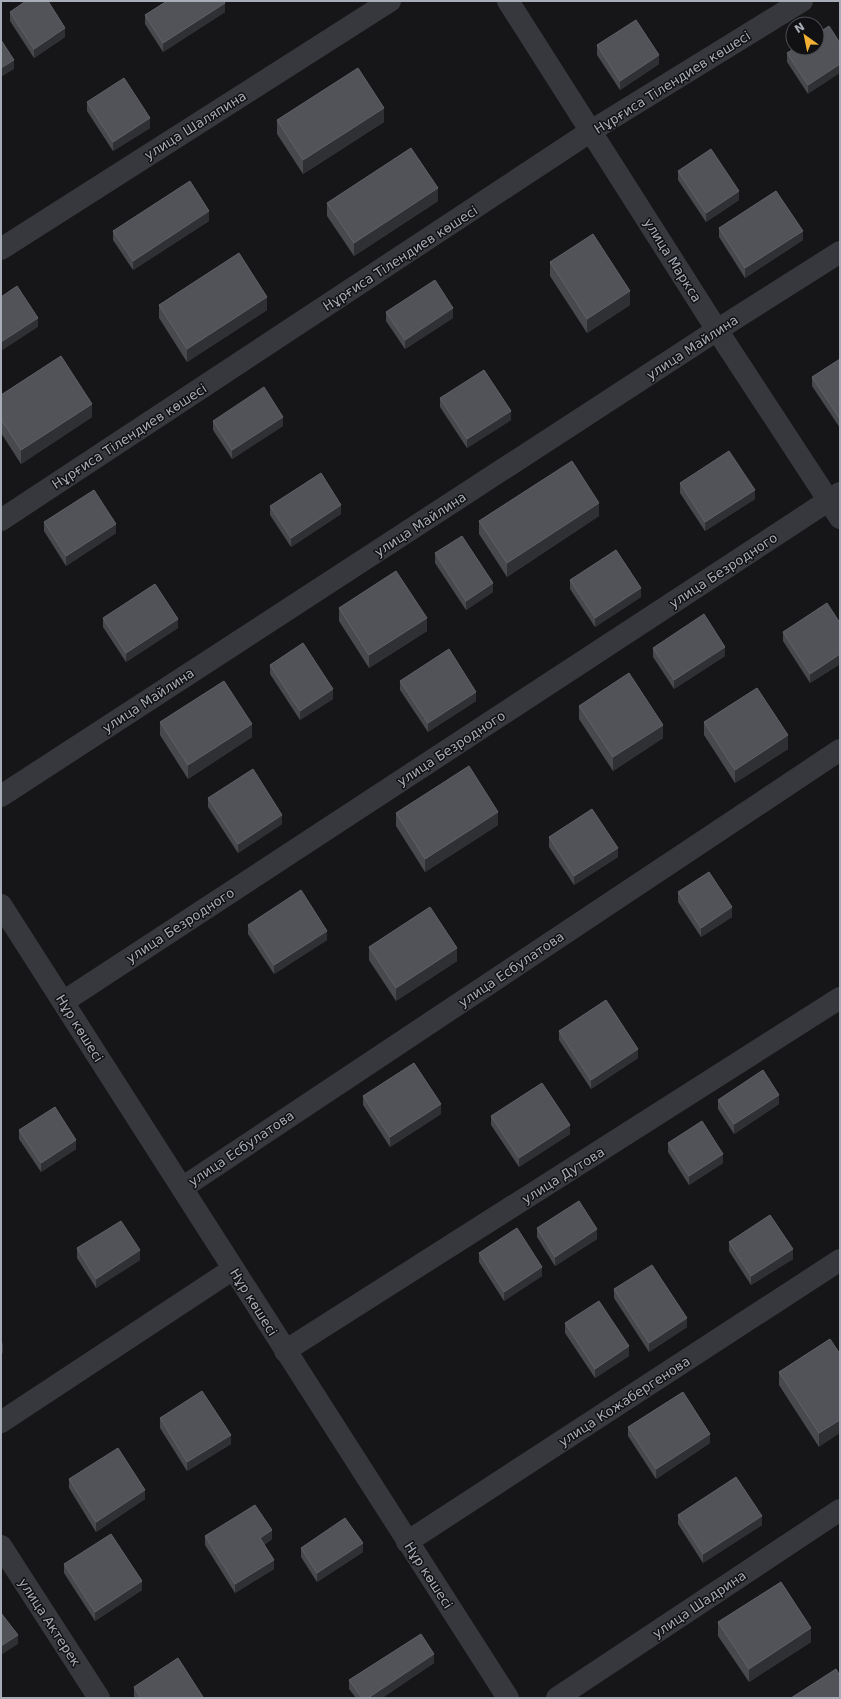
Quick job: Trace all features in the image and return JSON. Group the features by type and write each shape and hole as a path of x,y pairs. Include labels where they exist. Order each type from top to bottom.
{"street":[{"name":"улица Шаляпина","path":"1,248 390,1"},
{"name":"улица Маркса","path":"508,1 717,330 836,504"},
{"name":"Нұрғиса Тілендиев көшесі","path":"1,520 591,132 802,1"},
{"name":"улица Майлина","path":"1,796 717,330 840,252"},
{"name":"улица Безродного","path":"63,1002 836,504"},
{"name":"улица Есбулатова","path":"182,1188 840,750"},
{"name":"Нұр көшесі","path":"1,905 508,1698"},
{"name":"улица Дутова","path":"285,1351 840,998"},
{"name":"улица Кожабергенова","path":"407,1542 840,1260"},
{"path":"1,1422 233,1269"},
{"name":"улица Шадрина","path":"557,1698 840,1510"},
{"name":"улица Актерек","path":"1,1546 99,1698"}],"building":[{"path":"26,1 48,1 65,28 34,49 10,12"},
{"path":"167,1 224,1 225,3 163,43 145,15"},
{"path":"636,20 659,55 620,81 597,45"},
{"path":"829,26 840,43 840,64 808,85 789,56 825,56 825,29"},
{"path":"1,40 14,60 1,68"},
{"path":"358,68 384,108 303,160 277,120"},
{"path":"124,78 150,118 113,142 87,102"},
{"path":"411,148 438,188 354,243 327,203"},
{"path":"711,149 739,191 706,213 678,171"},
{"path":"190,181 209,211 133,261 113,231"},
{"path":"776,191 803,231 745,268 719,228"},
{"path":"593,234 630,291 587,319 550,262"},
{"path":"239,253 267,297 187,349 159,305"},
{"path":"435,280 453,308 405,340 386,312"},
{"path":"17,286 38,318 1,342 1,297"},
{"path":"61,356 92,404 21,450 1,419 1,395"},
{"path":"840,359 840,419 812,377"},
{"path":"484,370 511,411 467,439 440,398"},
{"path":"264,387 283,417 232,450 213,421"},
{"path":"729,451 755,490 705,522 680,483"},
{"path":"572,461 599,503 507,563 479,521"},
{"path":"321,473 341,505 291,538 270,506"},
{"path":"94,490 116,524 66,556 44,522"},
{"path":"462,536 493,583 466,601 435,553"},
{"path":"616,550 641,588 595,618 570,580"},
{"path":"396,571 427,618 369,655 339,608"},
{"path":"155,584 178,619 126,653 103,618"},
{"path":"827,603 840,623 840,654 810,674 783,632"},
{"path":"704,614 725,647 674,680 653,648"},
{"path":"303,643 333,689 300,711 270,665"},
{"path":"449,649 476,692 428,723 400,681"},
{"path":"629,673 663,725 613,757 579,706"},
{"path":"224,681 252,724 188,765 160,722"},
{"path":"757,688 788,735 735,770 704,722"},
{"path":"469,766 498,812 425,859 396,813"},
{"path":"253,769 282,815 238,844 208,798"},
{"path":"592,809 618,848 574,876 549,837"},
{"path":"709,872 732,907 701,928 678,892"},
{"path":"301,890 327,931 274,965 248,925"},
{"path":"430,907 457,948 396,988 369,947"},
{"path":"606,1000 638,1049 591,1080 559,1031"},
{"path":"414,1063 441,1104 390,1137 363,1096"},
{"path":"763,1070 779,1095 734,1124 718,1100"},
{"path":"542,1083 570,1125 519,1158 491,1116"},
{"path":"55,1107 76,1140 41,1163 19,1130"},
{"path":"702,1121 723,1154 689,1176 668,1143"},
{"path":"579,1201 597,1229 555,1257 537,1228"},
{"path":"770,1215 793,1249 751,1276 729,1242"},
{"path":"121,1221 140,1250 96,1279 77,1248"},
{"path":"517,1228 542,1267 504,1292 479,1253"},
{"path":"652,1265 687,1318 649,1343 614,1289"},
{"path":"599,1301 629,1346 595,1369 565,1323"},
{"path":"830,1339 840,1354 840,1420 819,1433 779,1372"},
{"path":"202,1391 231,1435 187,1462 160,1418"},
{"path":"683,1392 710,1434 656,1469 628,1427"},
{"path":"118,1448 145,1490 96,1522 69,1479"},
{"path":"736,1477 762,1516 703,1554 678,1515"},
{"path":"255,1505 272,1530 260,1538 274,1560 235,1584 205,1536"},
{"path":"345,1518 363,1543 317,1573 301,1548"},
{"path":"111,1534 142,1581 95,1612 64,1564"},
{"path":"781,1582 811,1628 749,1669 718,1622"},
{"path":"1,1613 18,1635 1,1646"},
{"path":"421,1634 434,1654 368,1698 362,1698 349,1680"},
{"path":"178,1658 203,1697 141,1698 134,1687"},
{"path":"836,1669 840,1676 840,1698 791,1698"}]}
